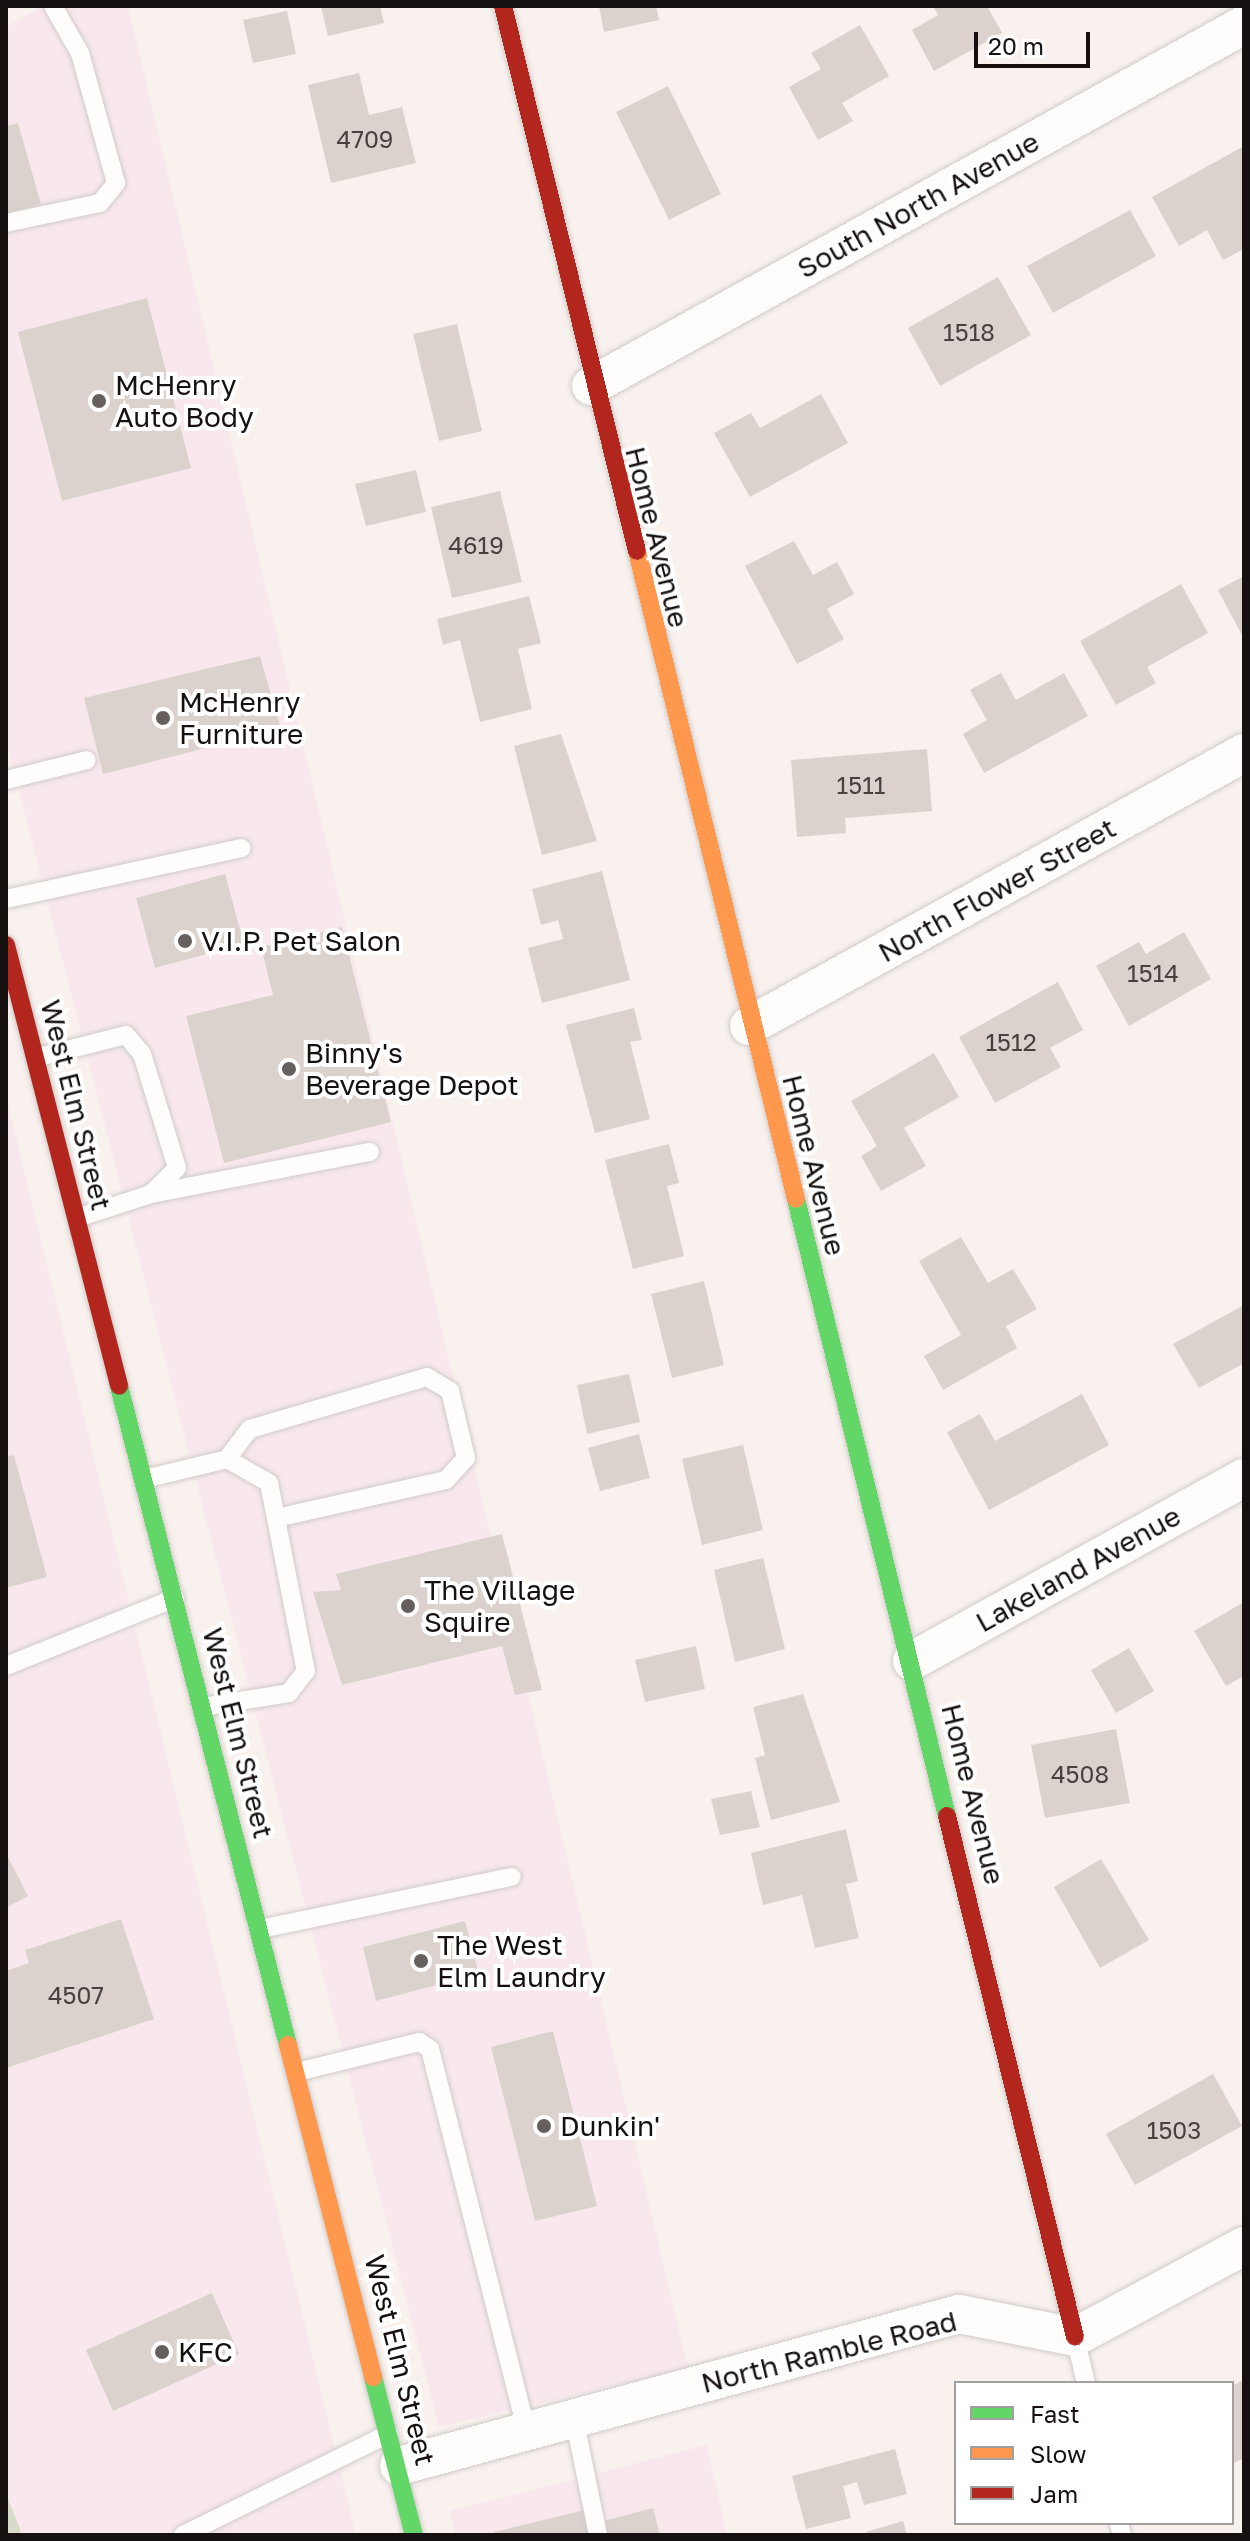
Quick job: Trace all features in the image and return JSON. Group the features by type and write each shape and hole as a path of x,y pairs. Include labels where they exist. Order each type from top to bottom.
{"street":[{"name":"Home Avenue","path":"503,6 591,386 749,1026 912,1661 1075,2337"},
{"name":"South North Avenue","path":"591,386 1244,25"},
{"name":"North Flower Street","path":"749,1026 1244,753"},
{"name":"West Elm Street","path":"6,947 395,2450 414,2535"},
{"name":"Lakeland Avenue","path":"912,1661 1244,1478"},
{"path":"1075,2337 1244,2246"},
{"name":"North Ramble Road","path":"395,2450 527,2431 959,2314 1075,2337"}],"lane":[{"path":"6,223 100,203 116,183 80,53 53,6"},
{"path":"6,780 87,760"},
{"path":"6,899 242,848"},
{"path":"35,1058 126,1035 142,1054 177,1168 151,1194"},
{"path":"77,1218 151,1194 370,1152"},
{"path":"144,1479 227,1459 250,1429 427,1377 450,1391 466,1458 446,1480 276,1518"},
{"path":"203,1707 289,1693 306,1671 269,1483 227,1459"},
{"path":"6,1666 175,1598"},
{"path":"260,1929 512,1877"},
{"path":"297,2072 419,2042 430,2049 527,2431"},
{"path":"1075,2337 1086,2381"},
{"path":"574,2418 598,2535"},
{"path":"183,2535 395,2450"}],"shaded area":[{"path":"42,6 128,6 688,2368 439,2427 6,740 6,27"},
{"path":"6,1096 356,2535 6,2535"},
{"path":"707,2445 727,2535 456,2535 450,2511"}],"green space":[{"path":"6,2494 21,2531 15,2535 6,2535"}],"building":[{"path":"321,6 380,6 384,23 328,36"},
{"path":"599,6 656,6 659,20 604,32"},
{"path":"933,6 987,6 1002,33 934,71 912,30 938,15"},
{"path":"287,11 296,54 253,63 243,20"},
{"path":"860,25 889,76 842,103 853,121 818,140 789,87 821,69 811,53"},
{"path":"359,73 369,115 402,107 416,163 331,183 308,85"},
{"path":"668,86 721,194 669,220 616,112"},
{"path":"18,123 41,204 6,214 6,126"},
{"path":"1244,146 1244,249 1223,260 1207,230 1179,246 1152,197"},
{"path":"1130,210 1156,256 1053,313 1027,266"},
{"path":"998,277 1031,335 940,386 908,328"},
{"path":"147,298 191,468 62,501 18,332"},
{"path":"457,324 482,431 439,441 413,334"},
{"path":"821,394 848,443 750,497 714,433 751,413 760,428"},
{"path":"416,470 426,512 366,526 355,484"},
{"path":"500,491 522,582 452,598 431,507"},
{"path":"794,541 813,575 837,562 854,594 827,609 844,639 797,664 745,566"},
{"path":"1244,576 1244,639 1218,590"},
{"path":"1181,584 1208,633 1147,667 1156,683 1116,705 1080,641"},
{"path":"529,596 541,643 518,649 532,709 480,722 460,640 443,645 437,619"},
{"path":"260,656 281,729 103,774 84,698"},
{"path":"1001,673 1016,700 1064,673 1088,716 984,773 963,734 987,720 970,690"},
{"path":"561,734 597,841 542,855 514,746"},
{"path":"927,749 932,811 845,818 846,833 797,837 791,760"},
{"path":"602,871 630,980 542,1003 528,948 563,939 558,920 541,925 532,889"},
{"path":"225,874 244,944 155,968 136,898"},
{"name":"Binny's Beverage Depot","path":"342,927 391,1122 224,1163 186,1016 273,995 261,947"},
{"path":"1184,932 1211,979 1129,1026 1096,966 1139,942 1146,954"},
{"path":"1058,982 1083,1030 1050,1048 1061,1067 995,1103 959,1037"},
{"path":"634,1008 642,1040 630,1042 650,1119 595,1133 566,1025"},
{"path":"934,1053 959,1097 904,1128 926,1166 881,1191 861,1156 877,1146 851,1101"},
{"path":"669,1144 679,1183 667,1186 684,1256 633,1269 605,1160"},
{"path":"961,1237 988,1283 1013,1269 1037,1309 1006,1326 1017,1348 943,1390 924,1356 961,1335 919,1261"},
{"path":"704,1281 724,1365 672,1378 651,1294"},
{"path":"1244,1305 1244,1363 1199,1388 1173,1344"},
{"path":"629,1374 640,1422 587,1434 577,1385"},
{"path":"1082,1394 1109,1445 989,1510 947,1432 980,1414 995,1441"},
{"path":"639,1434 650,1478 600,1491 588,1448"},
{"path":"743,1445 763,1530 702,1545 682,1459"},
{"path":"14,1455 47,1577 6,1588 6,1457"},
{"path":"502,1534 542,1690 515,1695 502,1646 342,1685 313,1592 341,1590 336,1574"},
{"path":"763,1558 785,1649 735,1662 714,1570"},
{"path":"1244,1602 1244,1676 1226,1686 1194,1631"},
{"path":"696,1646 705,1689 645,1702 635,1660"},
{"path":"1129,1648 1154,1691 1116,1713 1091,1670"},
{"path":"803,1694 840,1802 771,1820 755,1758 765,1755 753,1707"},
{"path":"1116,1729 1130,1803 1045,1818 1031,1745"},
{"path":"751,1791 760,1827 720,1835 711,1799"},
{"path":"846,1829 858,1881 846,1884 859,1938 815,1948 802,1895 763,1905 751,1853"},
{"path":"6,1853 28,1896 6,1908"},
{"path":"1101,1859 1149,1940 1100,1968 1054,1887"},
{"path":"121,1919 154,2019 6,2068 6,1971 29,1963 25,1950"},
{"name":"The West Elm Laundry","path":"465,1921 479,1974 376,2001 363,1947"},
{"name":"Dunkin'","path":"553,2031 597,2206 535,2221 491,2047"},
{"path":"1213,2074 1242,2126 1135,2185 1106,2134"},
{"name":"KFC","path":"212,2293 239,2354 113,2411 86,2350"},
{"path":"1243,2380 1244,2458 1234,2463 1234,2385"},
{"path":"895,2449 907,2494 864,2505 857,2482 843,2486 851,2518 806,2529 792,2476"},
{"path":"653,2508 660,2535 602,2535 599,2522"},
{"path":"585,2510 591,2535 495,2535 494,2532"},
{"path":"903,2521 907,2535 867,2535 866,2532"}],"traffic: fast":[{"path":"796,1199 947,1816"},
{"path":"119,1386 288,2045"},
{"path":"373,2377 414,2535"}],"traffic: slow":[{"path":"637,551 796,1199"},
{"path":"288,2045 373,2377"}],"traffic: jam":[{"path":"503,6 637,551"},
{"path":"6,945 119,1386"},
{"path":"947,1816 1075,2337"}],"place":[{"name":"McHenry Auto Body","path":"99,401"},
{"name":"McHenry Furniture","path":"163,718"},
{"name":"V.I.P. Pet Salon","path":"185,941"},
{"name":"Binny's Beverage Depot","path":"289,1069"},
{"name":"The Village Squire","path":"408,1606"},
{"name":"The West Elm Laundry","path":"421,1961"},
{"name":"Dunkin'","path":"544,2126"},
{"name":"KFC","path":"162,2352"}]}
